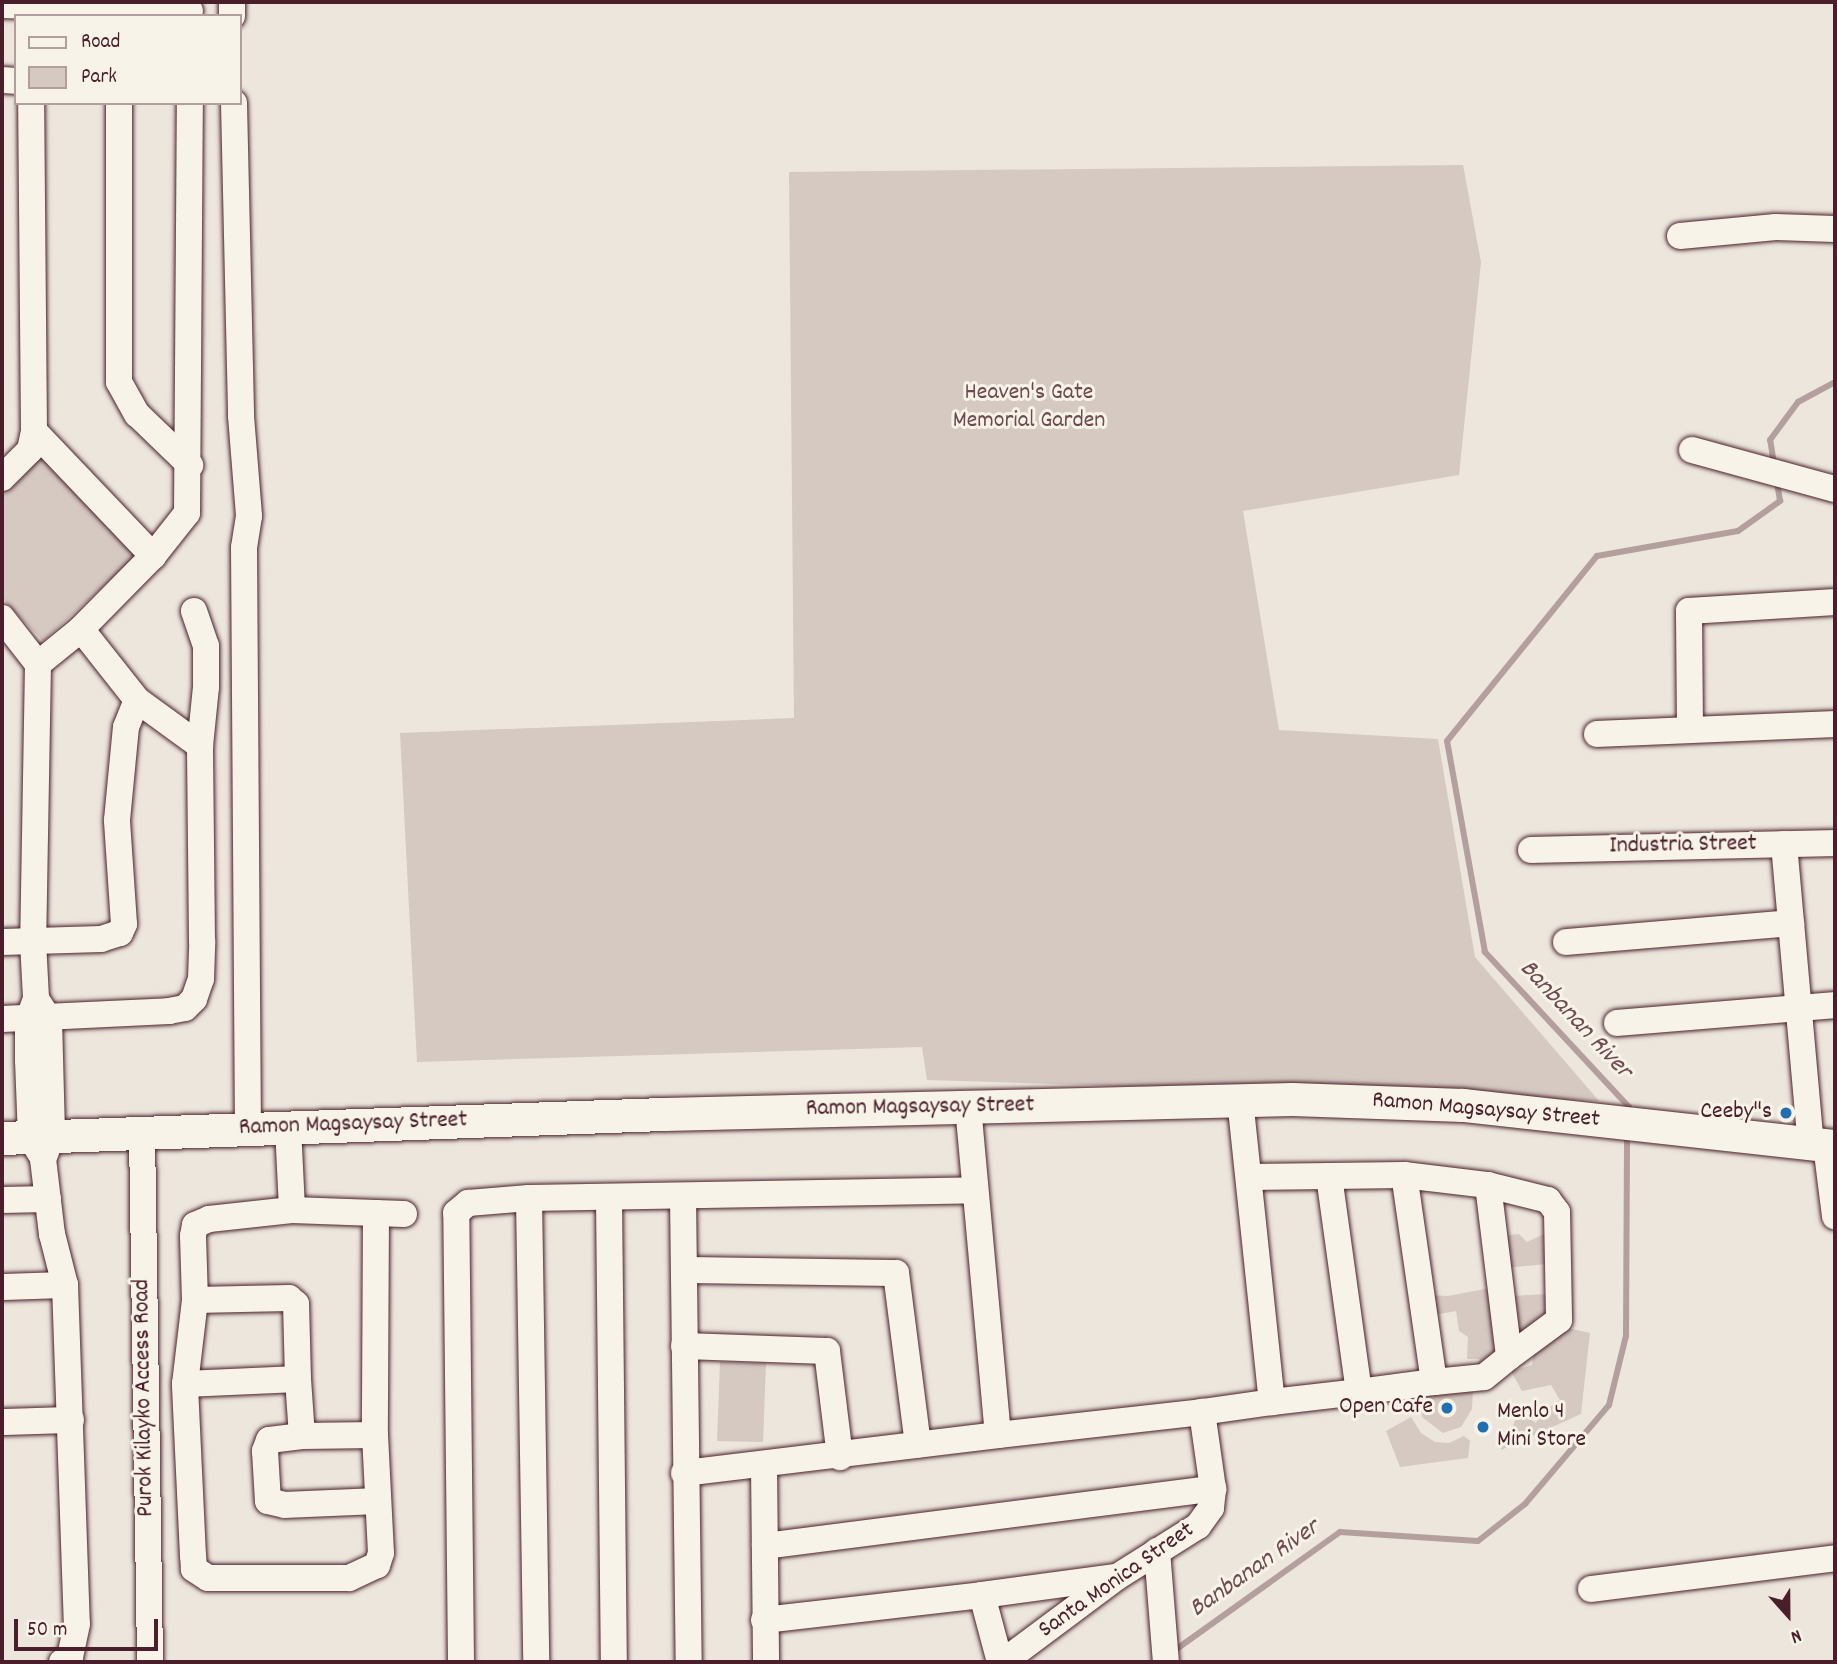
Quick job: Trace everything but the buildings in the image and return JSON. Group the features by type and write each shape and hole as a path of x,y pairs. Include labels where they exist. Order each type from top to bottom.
{"main road":[{"name":"Ramon Magsaysay Street","path":"32,1143 142,1133 288,1127 1240,1099 1463,1104 1824,1145"}],"street":[{"path":"17,9 190,9"},
{"path":"2,478 30,450 34,431 31,105"},
{"path":"119,105 119,382 137,414 190,465"},
{"path":"38,664 81,629 153,556 187,513 190,465 190,105"},
{"path":"234,105 241,416 249,516 244,548 248,1129"},
{"path":"1679,236 1776,227 1835,229"},
{"path":"34,431 153,556"},
{"path":"1692,450 1835,489"},
{"path":"1690,730 1689,611 1835,602"},
{"path":"2,1019 38,1012 169,1011 185,1008 194,999 201,979 200,746 206,646 194,611"},
{"path":"81,629 137,700 200,746"},
{"path":"7,635 38,664 33,941 38,1012 32,1143 65,1285 77,1624 70,1658 62,1662"},
{"path":"2,942 113,937 124,924 117,820 126,727 137,700"},
{"path":"1597,734 1835,724"},
{"name":"Industria Street","path":"1531,850 1835,843"},
{"path":"1784,844 1799,1008 1835,1216"},
{"path":"1566,942 1791,923"},
{"path":"1617,1023 1835,1005"},
{"path":"1240,1099 1272,1402"},
{"path":"968,1106 998,1434"},
{"path":"288,1127 292,1210"},
{"name":"Purok Kilayko Access Road","path":"142,1133 150,1662"},
{"path":"684,1473 840,1457 998,1434 1484,1377 1559,1320 1557,1212 1548,1200 1488,1185 1404,1175 1250,1177"},
{"path":"1404,1175 1434,1382"},
{"path":"1329,1176 1359,1392"},
{"path":"1488,1185 1509,1357"},
{"path":"461,1662 453,1228 456,1213 468,1203 529,1198 609,1199 974,1190"},
{"path":"683,1196 684,1473 689,1662"},
{"path":"529,1198 536,1662"},
{"path":"2,1200 47,1199"},
{"path":"609,1199 614,1662"},
{"path":"376,1213 375,1435 380,1553 377,1565 365,1574 349,1578 221,1580 199,1575 192,1556 185,1384 195,1300 195,1225 219,1217 292,1210 376,1213 404,1214"},
{"path":"685,1270 896,1273 918,1445"},
{"path":"2,1287 65,1285"},
{"path":"195,1300 289,1298 296,1304 302,1436"},
{"path":"684,1346 827,1352 840,1457"},
{"path":"185,1384 298,1379"},
{"path":"765,1546 1213,1489 1202,1412"},
{"path":"2,1422 71,1420"},
{"path":"375,1435 302,1436 269,1440 265,1451 268,1501 285,1505 377,1501"},
{"path":"764,1465 766,1662"},
{"name":"Santa Monica Street","path":"1001,1662 1117,1577 1206,1518 1213,1489"},
{"path":"1157,1551 1165,1653"},
{"path":"1591,1588 1835,1558"},
{"path":"764,1620 1117,1577"},
{"path":"982,1595 1001,1662"}],"green space":[{"name":"Heaven's Gate Memorial Garden","path":"1463,165 1481,262 1459,475 1243,511 1279,730 1438,739 1475,957 1599,1101 927,1080 922,1047 417,1062 400,733 794,718 789,172"},
{"path":"47,448 143,550 43,641 2,598 2,494"},
{"path":"1546,1233 1556,1320 1511,1342 1512,1296 1548,1294 1546,1264 1505,1268 1504,1244 1509,1235 1519,1234 1527,1242"},
{"path":"1490,1288 1506,1356 1477,1369 1480,1359 1467,1359 1468,1337 1459,1331 1456,1311 1429,1316 1429,1295 1448,1296"},
{"path":"1568,1328 1590,1333 1581,1414 1501,1450 1500,1433 1510,1434 1519,1410 1536,1423 1541,1413 1560,1400 1551,1385 1522,1391 1511,1371 1532,1365 1534,1351"},
{"path":"720,1362 766,1363 763,1442 717,1441"},
{"path":"1473,1389 1472,1409 1461,1427 1443,1433 1422,1417 1419,1391"},
{"path":"1411,1417 1421,1433 1435,1442 1449,1443 1464,1436 1470,1441 1468,1458 1400,1467 1386,1431"}],"waterway":[{"name":"Banbanan River","path":"1774,464 1770,440 1798,402 1835,382"},
{"name":"Banbanan River","path":"1629,1113 1629,1107 1485,952 1447,741 1597,556 1738,531 1780,501 1777,481"},
{"name":"Banbanan River","path":"1171,1653 1340,1532 1478,1541 1525,1504 1609,1405 1626,1336 1627,1134"}],"place":[{"name":"Ceeby\"s","path":"1786,1113"},
{"name":"Open Cafe","path":"1447,1408"},
{"name":"Menlo 4 Mini Store","path":"1483,1427"}]}
